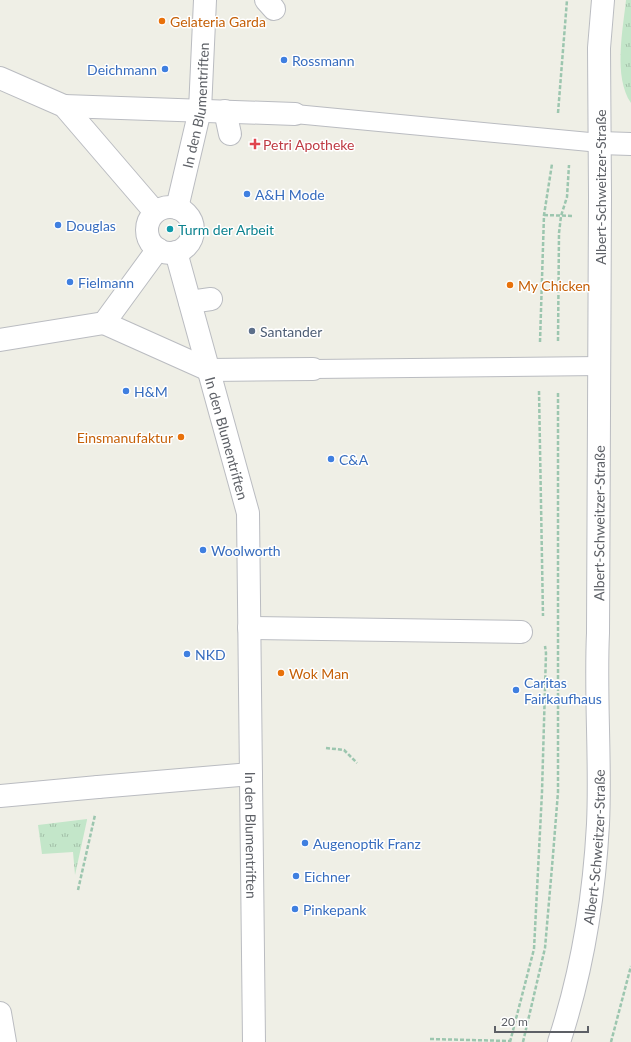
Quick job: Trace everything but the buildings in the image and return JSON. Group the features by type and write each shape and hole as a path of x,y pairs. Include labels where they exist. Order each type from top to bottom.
{"street":[{"name":"In den Blumentriften","path":"177,208 200,110 205,0"},
{"name":"Albert-Schweitzer-Straße","path":"559,1042 573,994 589,920 594,881 598,824 599,767 597,666 600,366 599,48 603,0"},
{"path":"0,78 64,106 295,114"},
{"path":"64,106 155,212"},
{"path":"226,111 230,134"},
{"path":"600,143 631,144"},
{"path":"104,323 167,251 188,244 192,238 192,223 189,217 184,211 177,208 162,208 155,212 150,218 148,224 147,232 153,245 167,251"},
{"name":"In den Blumentriften","path":"167,251 200,300 209,370 248,513 254,1042"},
{"path":"0,340 104,323 209,370 313,369"},
{"path":"249,628 521,632"},
{"path":"0,796 251,774"},
{"path":"0,1013 5,1042"}],"lane":[{"path":"295,114 600,143"},
{"path":"313,369 600,366"}],"path":[{"path":"523,1042 545,948 554,855 558,792 559,240 562,216 567,198 563,140 566,0"},
{"path":"430,1039 511,1041 534,949 542,792 546,653 543,632 539,367 544,215 563,140"},
{"path":"521,632 543,632"},
{"path":"541,654 546,653"},
{"path":"326,748 344,750 357,763"},
{"path":"78,890 94,819 98,787"},
{"path":"611,1042 631,966"}],"green space":[{"path":"626,0 631,0 631,103 625,92 621,67"},
{"path":"87,819 75,875 73,852 42,854 38,825"}],"place":[{"name":"Gelateria Garda","path":"162,21"},
{"name":"Rossmann","path":"284,60"},
{"name":"Deichmann","path":"165,69"},
{"name":"Petri Apotheke","path":"255,144"},
{"name":"A&H Mode","path":"247,194"},
{"name":"Douglas","path":"58,225"},
{"name":"Turm der Arbeit","path":"170,229"},
{"name":"Fielmann","path":"70,282"},
{"name":"My Chicken","path":"510,285"},
{"name":"Santander","path":"252,331"},
{"name":"H&M","path":"126,391"},
{"name":"Einsmanufaktur","path":"181,437"},
{"name":"C&A","path":"331,459"},
{"name":"Woolworth","path":"203,550"},
{"name":"NKD","path":"187,654"},
{"name":"Wok Man","path":"281,673"},
{"name":"Caritas Fairkaufhaus","path":"516,690"},
{"name":"Augenoptik Franz","path":"305,843"},
{"name":"Eichner","path":"296,876"},
{"name":"Pinkepank","path":"295,909"}]}
